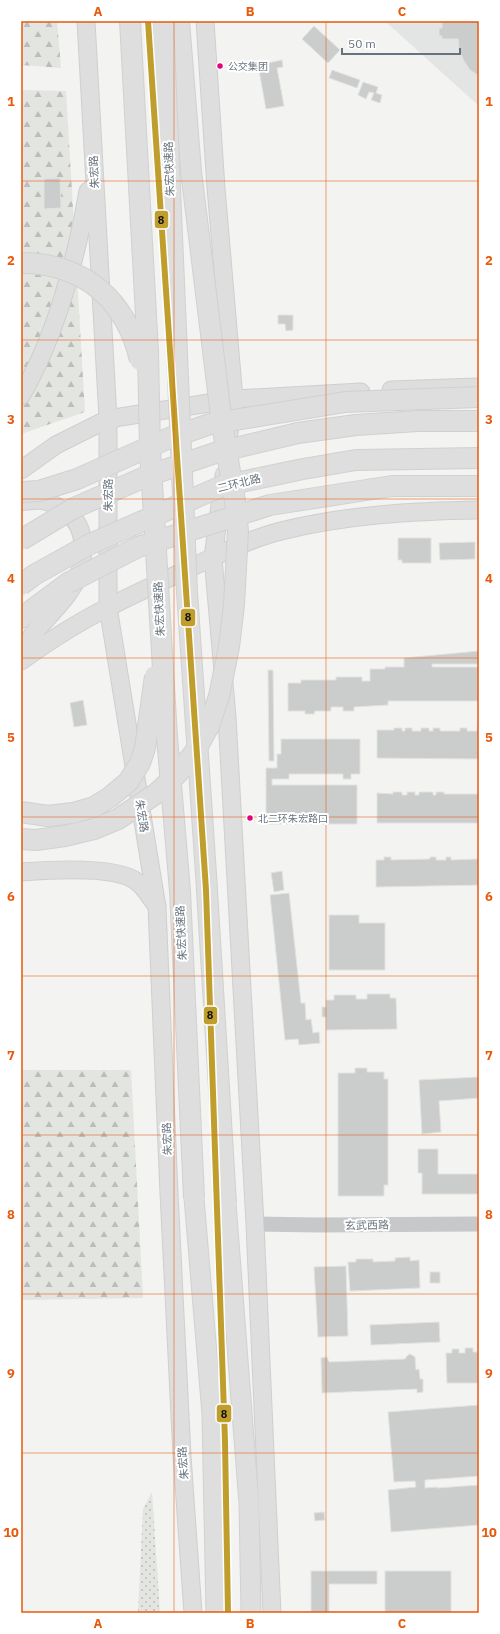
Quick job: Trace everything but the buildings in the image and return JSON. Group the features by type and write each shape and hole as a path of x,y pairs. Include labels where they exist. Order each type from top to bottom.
{"highway":[{"name":"朱宏快速路","path":"130,21 148,352 149,406 161,642 167,737 180,891 194,1198"},
{"name":"朱宏快速路","path":"163,21 187,592 226,1203"},
{"path":"21,839 36,840 65,836 94,829 118,819 156,793 177,774 194,752 209,726 219,696 225,668 234,605 238,531 235,501 218,400 191,171 179,21"},
{"path":"21,264 34,263 54,266 73,273 91,282 111,300 120,310 130,328 137,346 149,406"},
{"path":"21,492 39,491 77,479 167,439 210,424 345,402 479,397"},
{"path":"21,540 74,508 146,476 218,452 298,433 356,425 418,421 479,421"},
{"name":"二环北路","path":"21,585 34,574 88,545 222,486 303,469 356,460 479,458"},
{"path":"21,618 68,583 138,547 270,504 392,486 479,486"},
{"path":"21,812 48,816 73,813 94,806 110,797 128,782 140,763 145,748 161,642"}],"main road":[{"name":"朱宏路","path":"86,21 108,419 108,607 157,907 182,1456 193,1613"},
{"path":"205,21 216,188 234,399 213,558 227,717 255,1224 272,1613"},
{"path":"21,396 50,334 70,276 83,222 94,163"},
{"path":"21,470 56,445 108,419 234,399 479,387"},
{"path":"21,502 39,499 55,504 74,518 80,529 83,540 83,556 80,572 69,591 21,652"},
{"path":"21,661 51,640 108,607 213,558 279,531 320,522 368,515 427,510 479,510"},
{"path":"21,872 55,870 113,872 137,881 157,907"},
{"path":"194,1198 212,1414 216,1613"},
{"path":"226,1203 249,1504 251,1613"}],"street":[{"name":"玄武西路","path":"255,1224 479,1224"}],"shaded area":[{"path":"385,21 479,21 479,106"}],"green space":[{"path":"21,21 57,21 61,68 21,65"},
{"path":"21,90 66,91 85,412 21,434"},
{"path":"21,1070 131,1070 143,1298 21,1300"},
{"path":"152,1492 160,1613 138,1613 143,1509"}],"transit line":[{"name":"8","path":"148,21 206,890 225,1441 228,1613"}],"place":[{"name":"公交集团","path":"220,66"},
{"name":"北二环朱宏路口","path":"250,818"}]}
